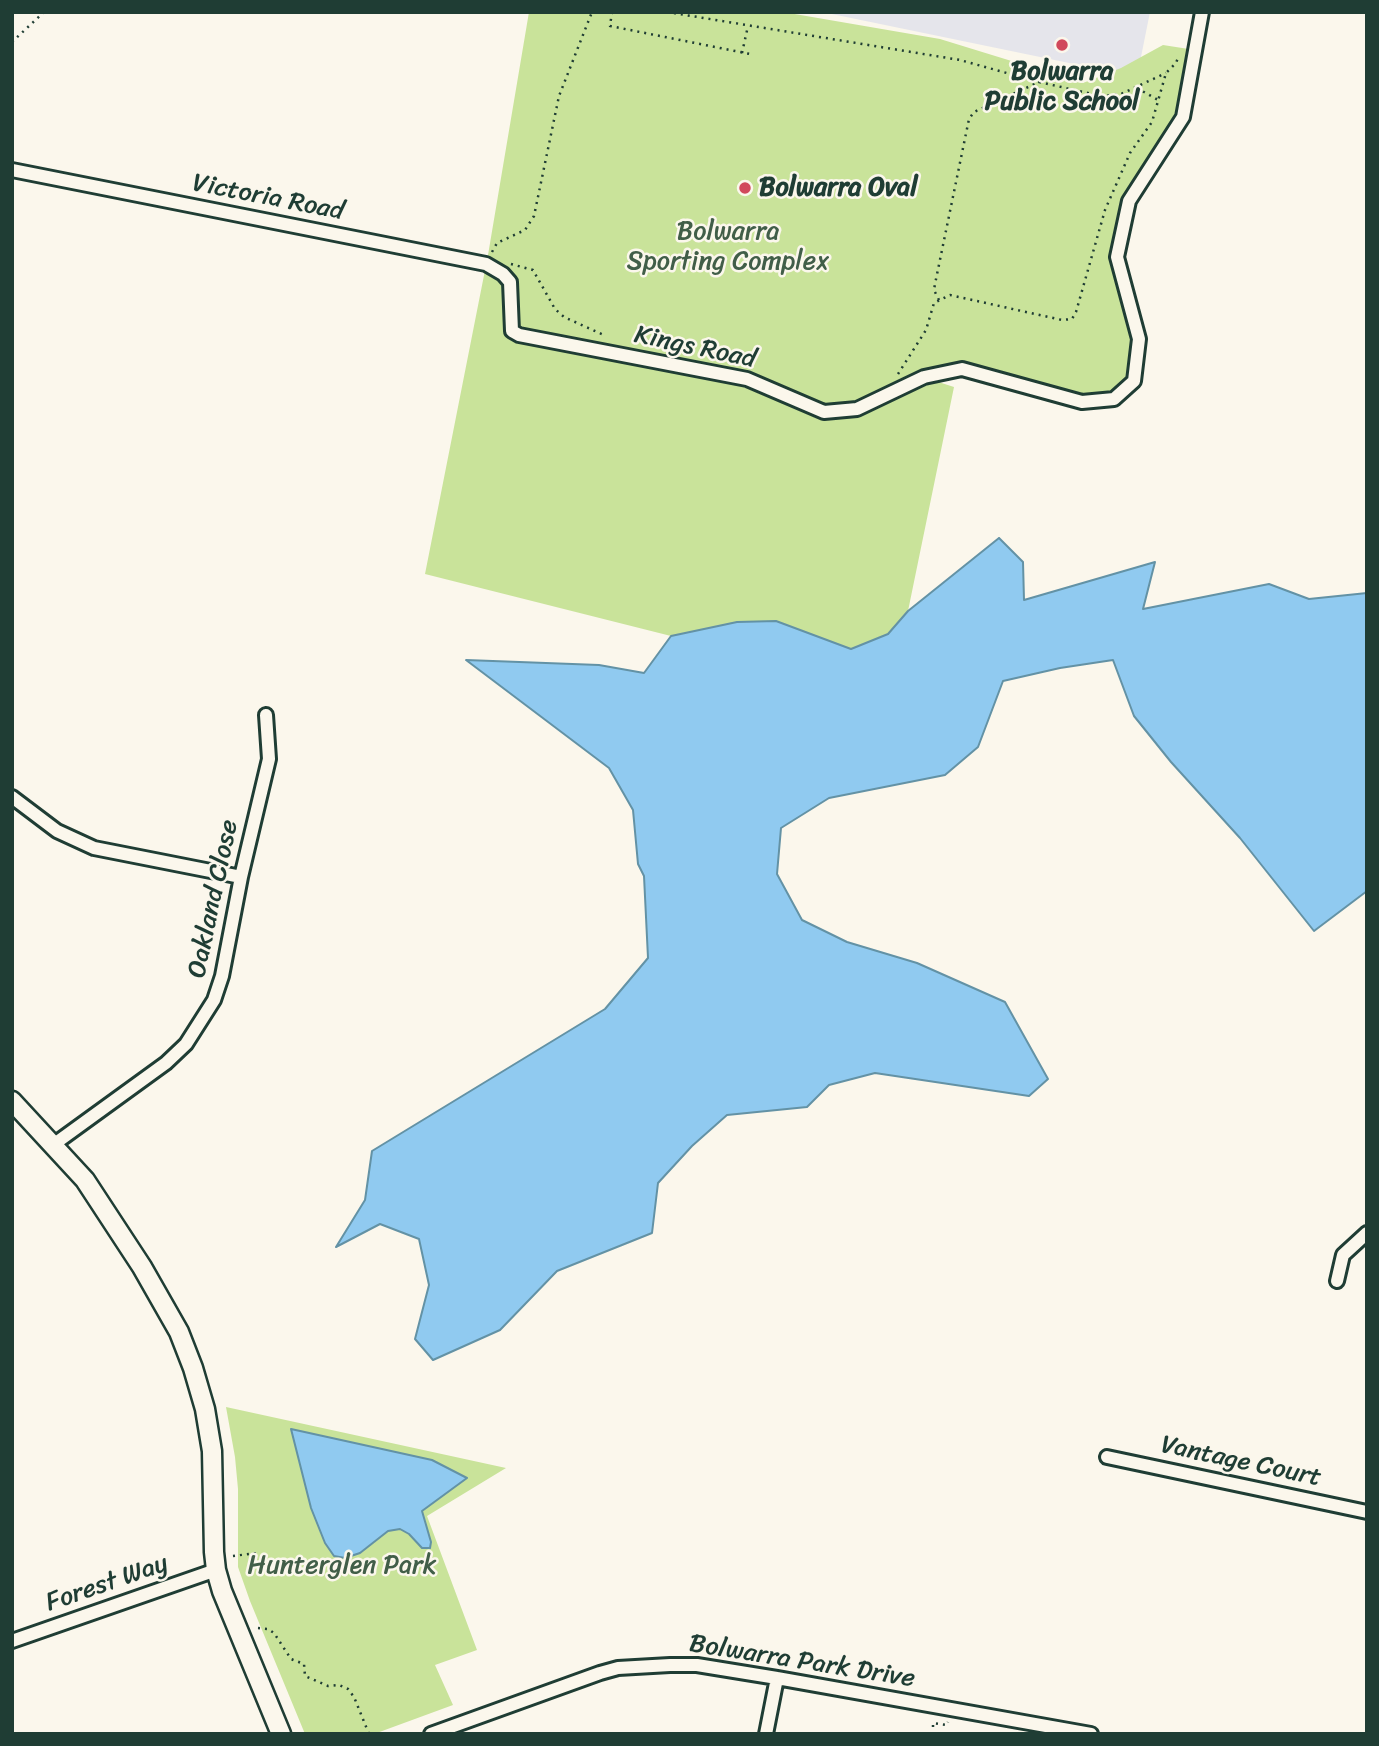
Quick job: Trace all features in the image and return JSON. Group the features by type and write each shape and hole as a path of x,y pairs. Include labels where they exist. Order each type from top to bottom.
{"street":[{"name":"Kings Road","path":"510,282 512,331 519,335 747,379 824,412 857,409 924,377 962,369 1082,402 1114,399 1134,381 1139,339 1117,257 1129,201 1183,117 1202,12"},
{"name":"Victoria Road","path":"12,170 486,264 503,274 510,282"},
{"name":"Oakland Close","path":"53,1145 166,1063 186,1044 214,1000 222,976 241,877 269,759 266,715"},
{"path":"12,797 57,831 94,848 241,877"},
{"path":"12,1101 85,1181 142,1267 179,1332 205,1409 212,1451 216,1570 222,1591 281,1734"},
{"path":"1337,1281 1343,1255 1367,1233"},
{"name":"Vantage Court","path":"1107,1457 1367,1512"},
{"name":"Forest Way","path":"12,1641 216,1570"},
{"name":"Bolwarra Park Drive","path":"431,1734 600,1673 618,1668 661,1665 697,1665 1091,1734"},
{"path":"766,1734 777,1678"}],"path":[{"path":"12,42 44,12"},
{"path":"490,259 497,243 525,230 534,216 559,96 592,12"},
{"path":"612,12 610,26 750,54"},
{"path":"667,12 960,60 1101,96 1121,94 1166,73 1176,63 1182,47"},
{"path":"742,53 748,26"},
{"path":"893,379 900,373 926,330 934,303 950,295 1062,320 1072,319 1105,210 1130,153 1152,122 1166,73"},
{"path":"939,300 934,284 969,119 981,108 1039,82"},
{"path":"1136,87 1158,100"},
{"path":"503,262 534,270 560,313 611,339"},
{"path":"233,1556 257,1553"},
{"path":"258,1628 274,1633 291,1659 304,1664 305,1676 328,1686 339,1685 348,1689 354,1696 369,1734"},
{"path":"933,1734 933,1723 947,1725 948,1722"}],"shaded area":[{"name":"Bolwarra Public School","path":"822,12 1150,12 1137,77"}],"green space":[{"name":"Bolwarra Sporting Complex","path":"529,12 783,12 940,39 1083,83 1121,68 1163,45 1195,50 1183,117 1129,201 1117,257 1139,339 1134,381 1114,399 1082,402 962,369 926,378 954,387 908,611 888,634 851,649 776,621 737,622 671,636 425,574 488,255"},
{"name":"Hunterglen Park","path":"226,1407 506,1468 427,1516 477,1650 435,1665 453,1705 374,1734 305,1734 238,1567 238,1489"}],"water":[{"path":"999,538 1023,562 1024,600 1155,562 1143,609 1269,584 1309,599 1367,593 1367,891 1314,931 1240,838 1171,762 1134,716 1113,660 1003,681 978,747 945,775 829,798 781,828 777,874 802,920 847,942 917,963 1005,1002 1048,1079 1029,1096 875,1073 829,1085 807,1107 727,1115 692,1146 658,1183 652,1233 557,1271 500,1330 433,1360 415,1339 429,1285 419,1239 380,1224 336,1247 365,1200 372,1151 605,1009 648,958 644,876 638,864 633,810 609,768 466,660 599,665 644,673 671,636 737,622 776,621 851,649 888,634 908,611"},
{"path":"291,1429 432,1460 467,1478 422,1511 431,1542 430,1548 422,1548 400,1529 388,1531 360,1553 345,1558 334,1556 325,1543 311,1508"}],"place":[{"name":"Bolwarra Public School","path":"1062,45"},
{"name":"Bolwarra Oval","path":"745,188"}]}
